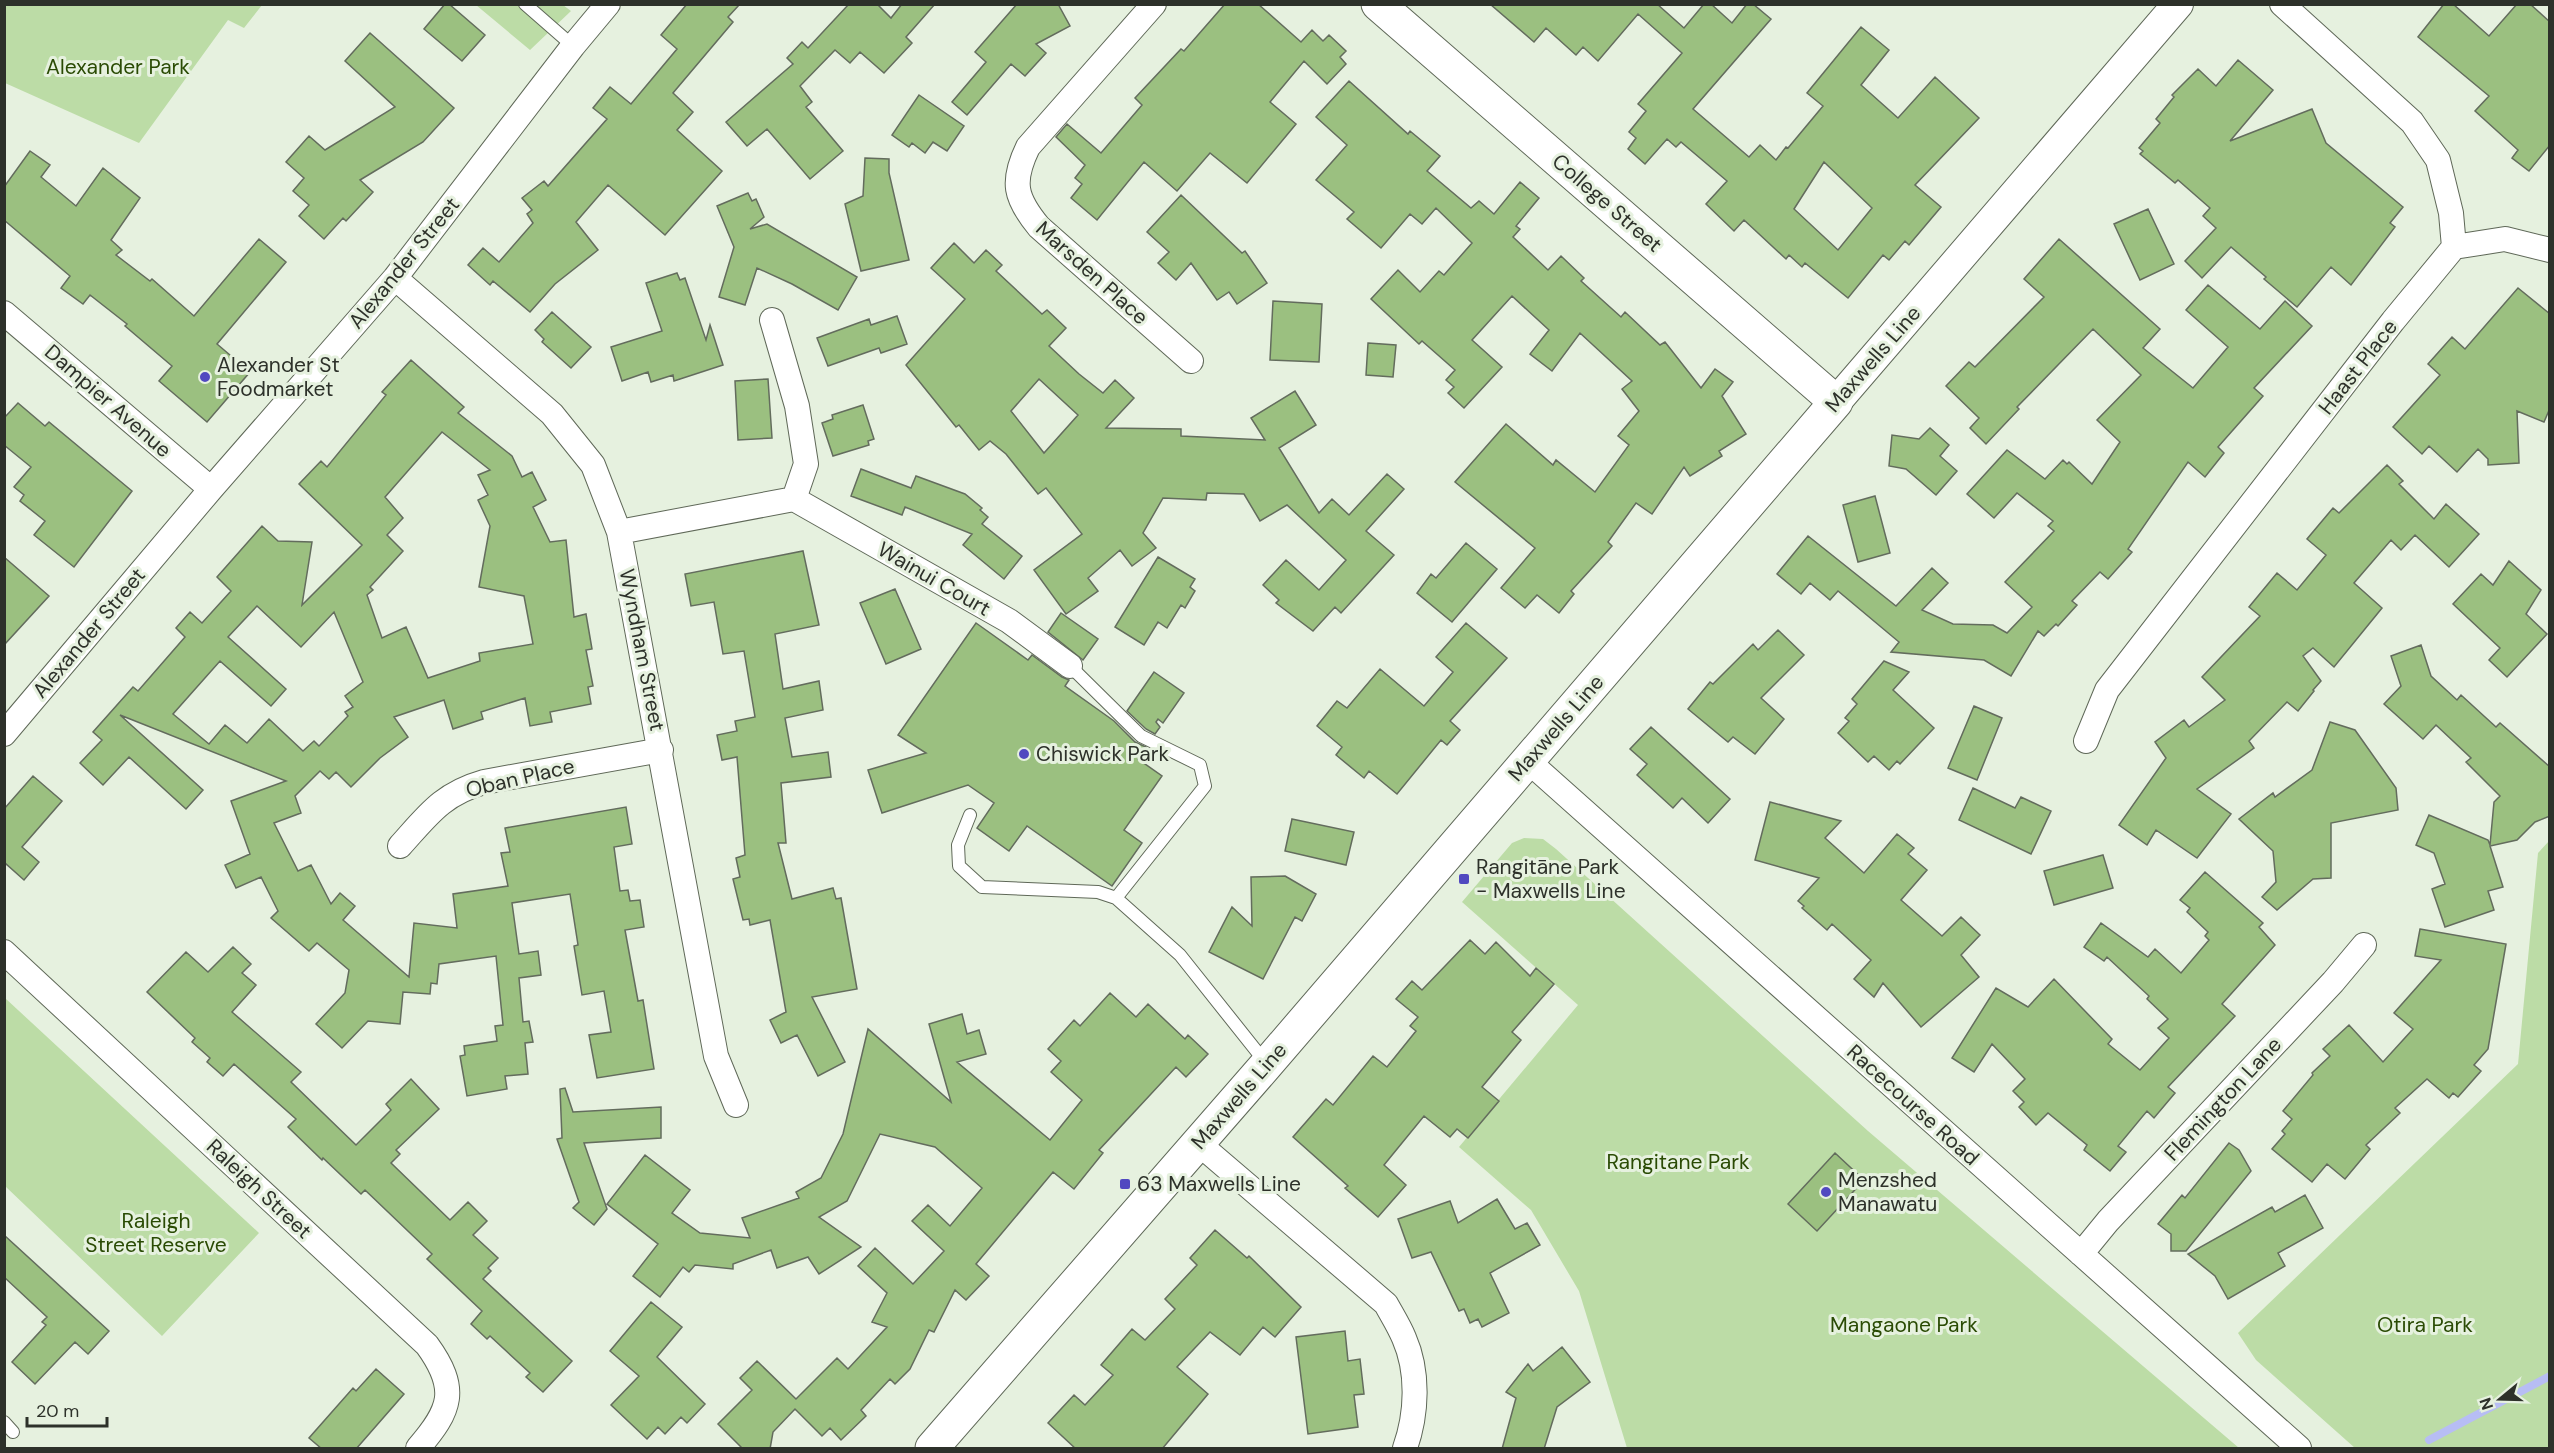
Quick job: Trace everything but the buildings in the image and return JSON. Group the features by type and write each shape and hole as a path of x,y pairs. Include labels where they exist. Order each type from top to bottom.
{"main road":[{"name":"College Street","path":"1392,9 1836,402"},
{"name":"Maxwells Line","path":"932,1449 1267,1064 1836,402"}],"street":[{"name":"Alexander Street","path":"4,734 211,489 395,278 573,46 609,4"},
{"name":"Marsden Place","path":"1154,4 1028,147 1018,166 1018,186 1023,208 1039,227 1191,361"},
{"name":"Maxwells Line","path":"1836,402 2178,4"},
{"path":"2282,4 2412,122 2438,160 2451,213 2454,248 2505,239 2550,250"},
{"name":"Haast Place","path":"2086,741 2107,690 2394,321 2454,248"},
{"name":"Wyndham Street","path":"395,278 552,414 593,465 619,532 716,1056 736,1105"},
{"name":"Dampier Avenue","path":"4,313 211,489"},
{"path":"619,532 794,499 806,464 797,406 772,320"},
{"name":"Wainui Court","path":"794,499 1009,621 1070,666"},
{"name":"Oban Place","path":"400,846 442,800 464,787 661,750"},
{"name":"Racecourse Road","path":"1528,761 2299,1449"},
{"name":"Flemington Lane","path":"2081,1254 2108,1221 2333,982 2364,945"},
{"name":"Raleigh Street","path":"4,952 427,1345 441,1364 447,1387 446,1409 434,1430 418,1449"},
{"path":"1198,1143 1386,1304 1404,1338 1413,1369 1413,1424 1405,1449"}],"lane":[{"path":"525,4 573,46"},
{"path":"1070,666 1141,736 1200,765 1205,786 1116,898"},
{"path":"970,814 958,845 959,866 982,886 1098,892 1116,898 1180,955 1267,1064"}],"green space":[{"name":"Alexander Park","path":"5,4 262,5 244,28 228,20 139,143 5,83"},
{"path":"476,5 563,5 571,11 530,50"},
{"path":"1524,838 1543,839 1556,849 1868,1131 2239,1448 1627,1448 1579,1291 1531,1210 1459,1147 1578,1005 1462,902 1512,843"},
{"name":"Otira Park","path":"2549,841 2549,1448 2355,1448 2256,1360 2238,1333 2518,1064 2538,853"},
{"name":"Raleigh Street Reserve","path":"5,998 259,1233 162,1336 5,1186"}],"waterway":[{"path":"2429,1440 2550,1376"}],"place":[{"name":"Alexander St Foodmarket","path":"205,377"},
{"name":"Chiswick Park","path":"1024,754"},
{"name":"Rangitāne Park - Maxwells Line","path":"1464,879"},
{"name":"63 Maxwells Line","path":"1125,1184"},
{"name":"Menzshed Manawatu","path":"1826,1192"}],"park label":[{"name":"Rangitane Park","path":"1678,1162"},
{"name":"Mangaone Park","path":"1904,1325"}]}
